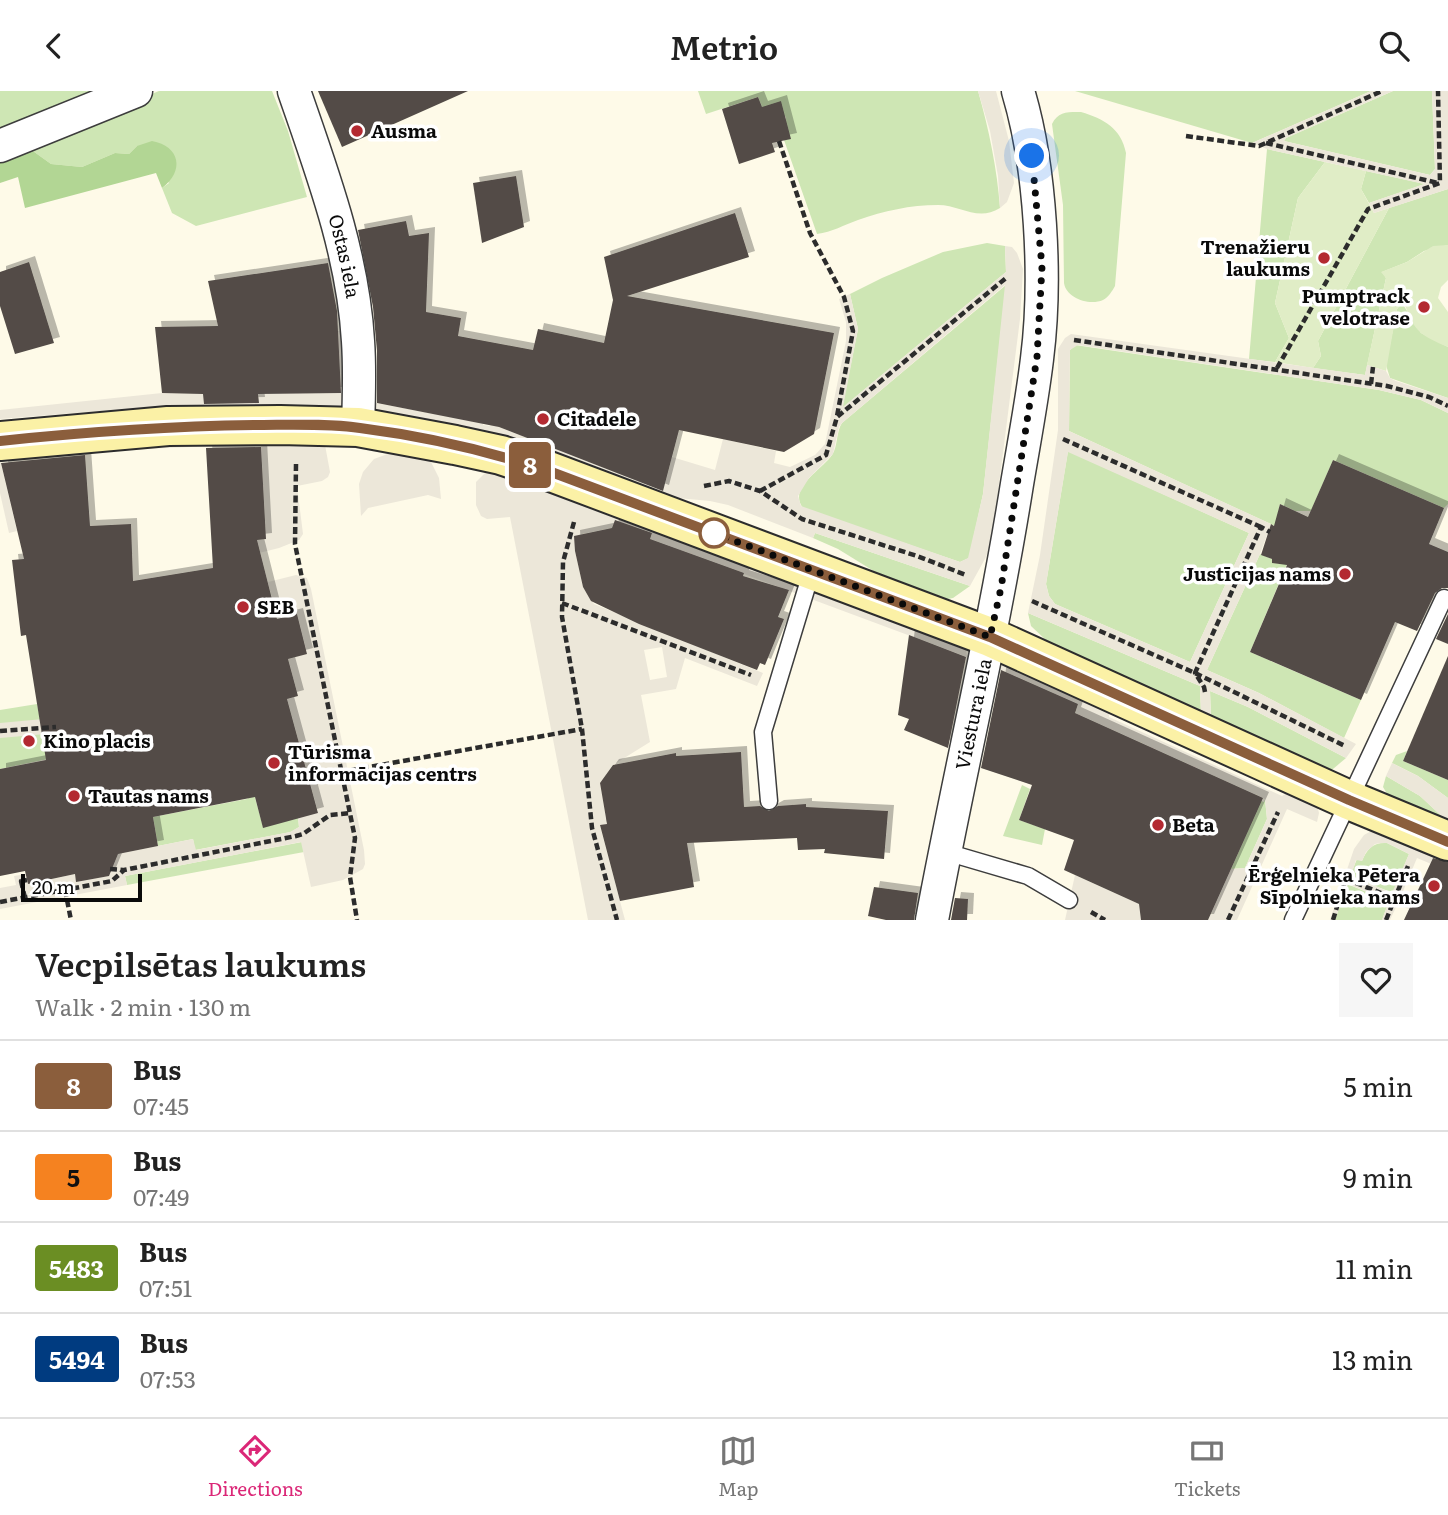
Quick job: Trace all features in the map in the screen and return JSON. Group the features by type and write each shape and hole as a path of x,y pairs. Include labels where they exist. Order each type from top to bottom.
{"main road":[{"path":"0,441 168,426 358,427 501,455 990,637 1349,800 1448,841"}],"street":[{"path":"0,146 136,91"},
{"name":"Ostas iela","path":"293,91 329,190 349,271 358,341 358,427"},
{"name":"Viestura iela","path":"932,920 1001,588 1037,357 1042,267 1032,156 1018,91"}],"lane":[{"path":"769,801 763,733 812,570"},
{"path":"1293,920 1444,599"},
{"path":"946,852 1028,876 1069,900"}],"path":[{"path":"1186,136 1259,146 1382,91"},
{"path":"1438,91 1440,183"},
{"path":"760,491 826,455 837,417 853,331 844,297 810,233 779,141"},
{"path":"1265,143 1440,183"},
{"path":"1277,368 1368,209 1440,183"},
{"path":"837,417 1015,271"},
{"path":"1068,343 1073,340 1086,341 1277,368 1371,384 1429,397 1448,406"},
{"path":"1371,384 1373,367"},
{"path":"1061,452 1063,426"},
{"path":"1063,439 1270,532"},
{"path":"296,453 295,544 355,838 350,877 357,920"},
{"path":"576,518 563,562 562,603 567,649 582,729 592,828 617,920"},
{"path":"1207,736 1204,687 1195,673 1261,527"},
{"path":"1035,603 1037,590"},
{"path":"562,603 778,686"},
{"path":"0,731 56,727"},
{"path":"341,772 582,729"},
{"path":"1228,920 1283,801"},
{"path":"110,869 124,870 296,836 330,815 350,813"},
{"path":"1386,920 1410,861"},
{"path":"0,902 65,890 95,881 112,881 124,870"},
{"path":"1346,879 1411,905"},
{"path":"25,898 21,880 27,880"},
{"path":"65,890 71,920"}],"green space":[{"path":"0,91 104,91 0,135"},
{"path":"159,91 272,91 288,131 307,197 196,226 172,213 162,188 169,183 137,146 129,154 115,153 82,167 51,164 26,146"},
{"path":"698,91 978,91 992,149 1000,208 992,212 977,213 938,205 907,207 817,234 784,140 786,117 762,107 758,97 706,114"},
{"path":"1075,91 1371,91 1252,143"},
{"path":"1393,91 1432,91 1435,169 1430,175 1284,141 1286,138"},
{"path":"1081,112 1097,118 1116,131 1126,153 1115,286 1107,297 1097,302 1074,297 1064,283 1063,205 1052,124 1061,114"},
{"path":"152,141 169,148 176,160 174,174 162,188 156,173 25,208 18,177 0,183 0,159 26,146 51,164 82,167 115,153 129,154 137,146"},
{"path":"1267,149 1325,162 1298,198 1275,303 1289,338 1275,362 1249,359"},
{"name":"Trenažieru laukums","path":"1325,162 1366,171 1361,189 1374,213 1389,208 1318,341 1321,356 1313,368 1275,362 1289,338 1275,303 1298,198"},
{"path":"1366,171 1425,184 1369,203 1361,189"},
{"path":"1448,189 1448,245 1424,251 1407,262 1382,272 1386,278 1365,375 1313,368 1321,356 1318,341 1389,208"},
{"path":"987,243 1005,246 1006,272 842,408 858,329 850,294 943,252"},
{"name":"Pumptrack velotrase","path":"1448,245 1448,280 1441,287 1438,298 1448,312 1448,347 1420,332 1402,303 1397,309 1386,371 1367,365 1386,278 1381,272 1407,262 1433,246"},
{"path":"1006,285 983,494 969,558 960,562 804,509 799,494 802,487 832,455 842,423"},
{"path":"1402,303 1421,333 1448,347 1448,398 1390,378 1386,365 1397,309"},
{"path":"1075,345 1379,390 1421,400 1448,413 1448,504 1444,508 1333,460 1311,511 1295,511 1280,504 1275,526 1069,431 1070,350"},
{"path":"1068,451 1249,533 1190,662 1055,604 1049,596 1046,584"},
{"path":"815,533 970,586 953,598 938,601 898,586 838,549 813,538"},
{"path":"1260,554 1272,559 1272,563 1287,564 1250,652 1361,700 1344,738 1259,693 1207,670"},
{"path":"1028,613 1200,686 1201,713 1048,642 1031,626"},
{"path":"1210,691 1248,707 1346,758 1333,769 1324,771 1211,717"},
{"name":"Kino placis","path":"37,704 48,759 0,769 0,710"},
{"path":"1407,751 1403,761 1448,780 1448,798 1418,776 1392,763 1396,755"},
{"path":"1386,776 1420,796 1448,822 1389,797 1383,787"},
{"path":"1022,785 1030,789 1019,820 1045,829 1042,845 1003,836"},
{"path":"254,794 263,827 298,817 299,827 291,832 195,850 193,839 158,846 153,817 247,799"},
{"path":"1265,799 1267,819 1245,868 1231,869 1261,801 1264,802"},
{"path":"302,842 304,852 127,885 125,876"},
{"path":"1387,843 1409,854 1393,893 1350,876 1357,859 1362,861 1374,845"},
{"path":"1347,884 1389,901 1382,920 1335,920"}],"shaded area":[{"path":"978,91 996,91 1009,141 1014,183 1007,202 1000,208 998,176 990,131"},
{"path":"1371,91 1393,91 1284,141 1430,175 1435,169 1432,91 1448,91 1448,189 1374,213 1369,203 1424,184 1267,149 1252,143"},
{"path":"1005,246 1012,247 1017,253 1023,269 1020,319 992,539 986,557 970,586 815,533 813,538 728,505 667,497 373,418 371,402 483,425 491,424 663,489 672,457 715,470 723,439 776,451 774,463 790,467 815,455 825,444 846,341 846,322 839,299 850,294 858,329 843,407 1006,272","holes":["1005,285 983,494 968,558 960,562 801,506 798,496 809,478 833,454 842,423"]},
{"path":"348,330 344,409 164,406 0,419 0,410 162,393 339,393 338,331"},
{"path":"1071,334 1365,375 1367,365 1386,371 1390,378 1396,381 1448,398 1448,413 1421,400 1379,390 1078,345 1070,350 1069,431 1271,524 1207,670 1259,693 1356,744 1346,758 1248,707 1210,691 1211,717 1201,713 1200,686 1028,613 1040,555 1058,430 1058,349","holes":["1068,452 1249,533 1190,662 1055,604 1049,596 1046,584"]},
{"path":"89,442 258,444 96,451 0,459 0,450"},
{"path":"261,444 325,445 330,472 322,481 297,486 303,534 299,540 243,557 243,541 266,539"},
{"path":"393,452 430,460 439,478 441,499 428,495 368,508 361,516 359,484 363,472 374,459"},
{"path":"0,459 17,531 9,533 0,493"},
{"path":"494,470 966,648 967,657 658,542 612,528 582,534 575,540 575,551 583,587 594,604 763,673 757,686 685,658 676,689 641,695 650,742 613,765 600,783 607,824 600,826 625,920 588,920 510,517 487,519 481,516 476,505 476,482 487,471","holes":["662,647 667,677 650,680 644,650"]},
{"path":"296,575 307,578 311,589 364,850 363,869 343,880 311,887 301,842 125,876 127,885 0,909 0,888 16,885 14,876 26,874 28,884 75,874 76,881 108,876 110,872 107,856 193,839 196,850 290,832 299,827 298,817 318,812 287,699 298,696 288,659 307,653 297,614 277,619 268,582"},
{"path":"1001,661 1109,712 1109,717 1282,796 1290,791 1316,801 1319,813 1317,822 1287,809 1237,920 1208,920 1231,869 1245,868 1267,819 1265,799 1075,713 1077,704 995,668"},
{"path":"54,718 57,733 0,738 0,723"},
{"path":"1392,763 1418,776 1448,798 1448,822 1420,796 1386,776"},
{"path":"1373,830 1448,855 1448,871 1417,858 1401,896 1413,901 1409,909 1397,905 1390,920 1382,920 1389,901 1348,884 1335,920 1330,920 1354,849 1364,835","holes":["1387,843 1409,854 1392,893 1351,876 1356,860 1362,861 1366,852 1375,844"]},
{"path":"1075,875 1139,904 1141,920 1065,920"}],"building":[{"name":"Ausma","path":"318,91 468,91 342,147"},
{"path":"758,97 762,107 781,101 791,139 772,143 775,152 739,164 722,109"},
{"path":"516,176 524,227 482,243 473,183"},
{"path":"735,213 749,257 627,296 834,333 814,434 784,452 679,430 663,491 499,427 377,403 377,351 373,307 358,230 406,221 409,236 429,233 426,312 461,318 458,336 533,350 538,329 604,343 613,300 604,257"},
{"path":"29,262 54,343 15,354 0,306 0,272"},
{"path":"328,263 337,311 341,393 258,394 259,403 204,404 203,394 162,393 155,327 218,326 208,281"},
{"path":"261,447 266,539 257,540 277,619 297,614 307,654 288,659 298,696 287,699 318,813 263,828 255,797 153,817 158,846 118,854 109,876 76,882 75,874 28,884 25,871 0,876 0,769 46,760 26,635 21,636 12,560 24,559 1,463 85,455 90,526 131,524 133,581 213,568 206,448"},
{"name":"Justīcijas nams","path":"1333,460 1444,508 1429,544 1448,552 1448,588 1442,588 1435,593 1417,631 1395,622 1361,700 1250,652 1287,565 1272,563 1272,559 1261,555 1271,524 1274,526 1280,504 1308,517"},
{"path":"615,520 652,533 650,539 744,573 743,576 789,590 778,617 784,619 765,665 760,663 757,670 639,624 591,601 583,587 574,536 612,528"},
{"path":"1448,614 1448,644 1436,639"},
{"path":"909,635 966,657 948,748 904,730 909,719 898,715"},
{"path":"1448,656 1448,780 1403,761"},
{"name":"Beta","path":"1001,670 1078,704 1075,713 1263,798 1208,920 1141,920 1139,904 1064,870 1074,840 1019,820 1032,785 981,768"},
{"path":"741,752 744,807 760,806 769,811 778,806 806,804 806,807 888,811 884,859 824,853 825,849 798,850 797,838 687,843 694,887 620,901 600,825 607,824 600,783 613,765 676,753 676,756"},
{"name":"Ērģelnieka Pētera Sīpolnieka nams","path":"1433,858 1448,862 1448,920 1404,920"},
{"path":"874,887 918,893 914,920 886,920 868,916"},
{"path":"955,898 968,899 967,920 951,920"}],"bus line":[{"name":"8","path":"0,441 168,426 358,427 501,455 990,637 1349,800 1448,842"}],"place":[{"name":"Ausma","path":"357,131"},
{"name":"Trenažieru laukums","path":"1324,258"},
{"name":"Pumptrack velotrase","path":"1424,307"},
{"name":"Citadele","path":"543,419"},
{"name":"Justīcijas nams","path":"1345,574"},
{"name":"SEB","path":"243,607"},
{"name":"Kino placis","path":"29,741"},
{"name":"Tūrisma informācijas centrs","path":"274,763"},
{"name":"Tautas nams","path":"74,796"},
{"name":"Beta","path":"1158,825"},
{"name":"Ērģelnieka Pētera Sīpolnieka nams","path":"1434,886"}],"route":[{"path":"714,533 990,637 1001,588 1037,357 1042,267 1032,156"}]}
